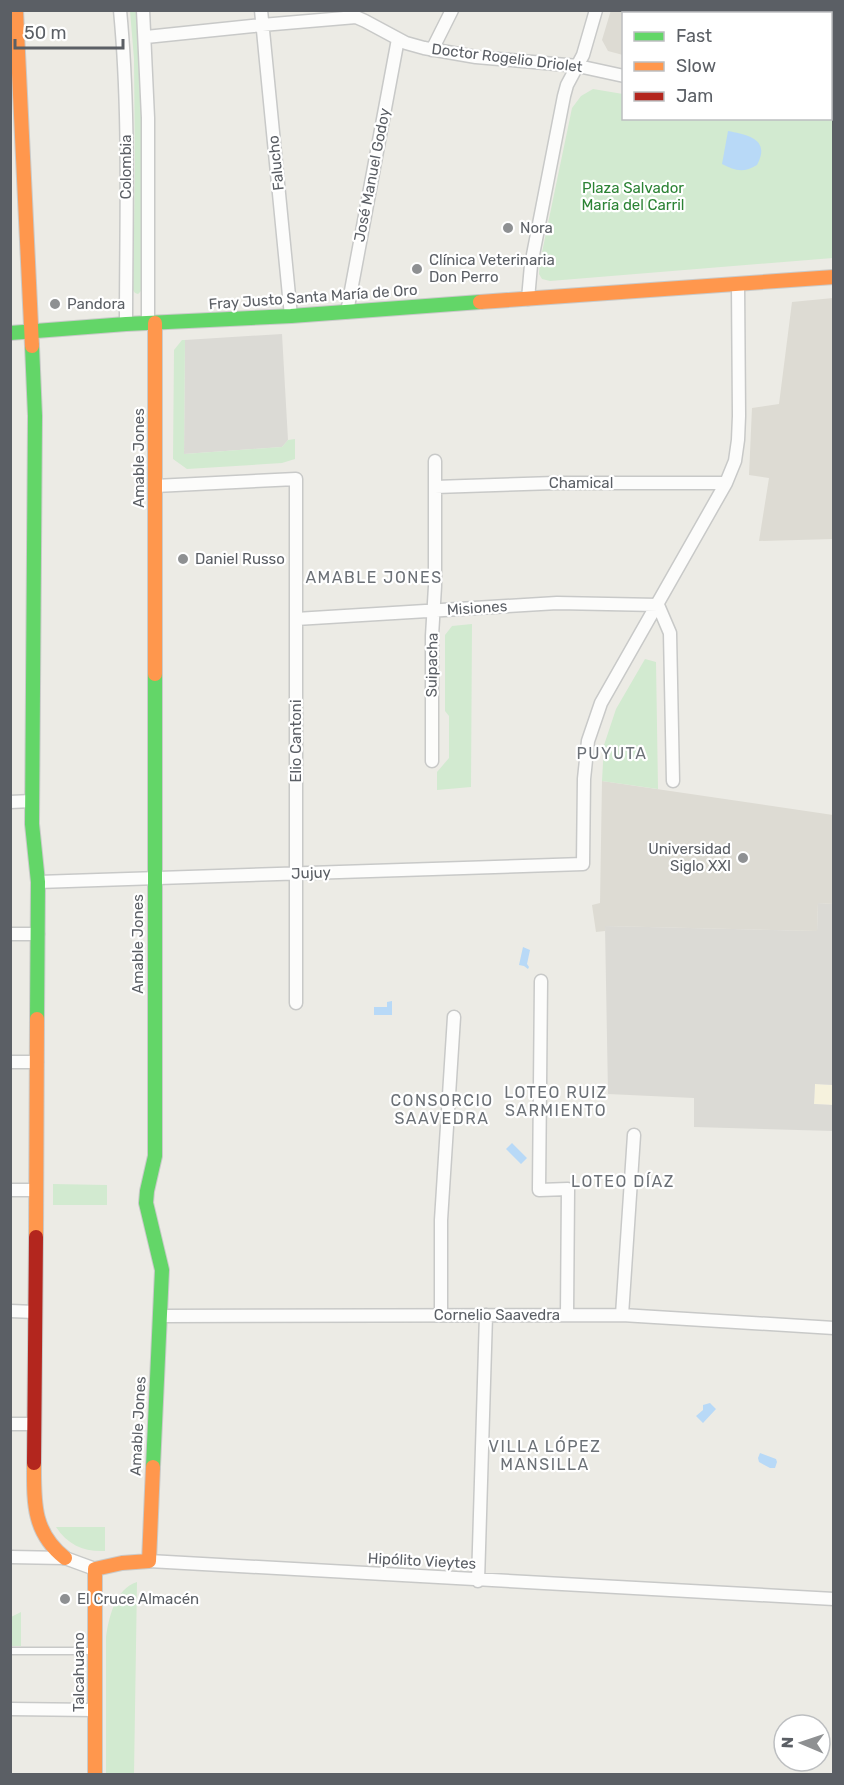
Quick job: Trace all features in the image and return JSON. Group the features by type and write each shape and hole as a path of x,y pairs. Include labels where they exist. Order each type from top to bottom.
{"street":[{"path":"16,10 14,56 35,416 32,824 38,882 38,934 34,1495 36,1515 45,1538 65,1558 95,1569"},
{"name":"Colombia","path":"120,10 126,148 126,324"},
{"name":"Colombia","path":"143,10 146,37 152,323"},
{"name":"Falucho","path":"261,10 291,316"},
{"path":"432,50 452,10"},
{"path":"528,299 531,265 564,96 578,66 596,10"},
{"name":"Doctor Rogelio Driolet","path":"146,37 356,17 406,43 432,50 476,57 578,66 622,76"},
{"name":"José Manuel Godoy","path":"346,312 398,39"},
{"name":"Fray Justo Santa María de Oro","path":"10,333 126,324 291,316 834,277"},
{"path":"673,780 670,633 658,605 726,483 735,461 738,440 738,284"},
{"name":"Amable Jones","path":"149,1561 162,1270 146,1203 155,1156 155,486 152,323"},
{"name":"Suipacha","path":"432,761 435,461"},
{"name":"Elio Cantoni","path":"155,486 296,478 296,1003"},
{"name":"Chamical","path":"435,488 555,483 726,483"},
{"name":"Misiones","path":"296,619 557,603 658,605"},
{"name":"Jujuy","path":"38,882 583,864 584,779 588,741 601,703 658,605"},
{"path":"10,802 32,801"},
{"path":"10,934 38,934"},
{"path":"541,981 539,1190 568,1189 567,1315"},
{"path":"441,1316 441,1220 454,1017"},
{"path":"10,1062 37,1062"},
{"path":"622,1315 634,1135"},
{"path":"10,1190 36,1190"},
{"path":"10,1311 35,1312"},
{"path":"478,1581 486,1315"},
{"name":"Cornelio Saavedra","path":"160,1316 622,1315 834,1328"},
{"path":"10,1424 34,1424"},
{"path":"10,1557 65,1558"},
{"name":"Hipólito Vieytes","path":"95,1569 130,1561 149,1561 834,1599"},
{"name":"Talcahuano","path":"95,1569 95,1774"},
{"path":"10,1709 95,1710"}],"lane":[{"path":"10,1651 95,1651"}],"shaded area":[{"path":"611,10 764,10 764,12 622,12 622,55 608,51 602,40"},
{"path":"833,298 833,539 759,541 769,478 749,475 752,408 779,404 792,302"},
{"path":"282,334 288,440 282,447 184,454 185,340"},
{"name":"Universidad Siglo XXI","path":"602,781 833,815 833,904 818,903 817,931 605,926 605,931 596,932 592,905 600,903"},
{"path":"818,903 833,904 833,1085 815,1084 814,1104 833,1105 833,1131 694,1127 694,1098 608,1094 605,926 817,931"},
{"path":"815,1084 833,1085 833,1105 814,1104"}],"green space":[{"path":"130,11 138,11 142,81 141,291 138,294 133,290 134,59"},
{"name":"Plaza Salvador María del Carril","path":"593,89 622,94 622,120 832,120 833,116 833,258 550,281 542,279 539,274 540,262 572,108 581,96"},
{"path":"182,340 185,340 184,454 282,447 288,440 295,439 295,459 282,463 187,469 173,459 174,350"},
{"path":"472,624 471,787 437,790 437,772 449,758 449,716 445,711 445,635 452,626"},
{"path":"645,659 656,662 658,789 602,781 604,745 616,709"},
{"path":"53,1184 107,1185 107,1205 53,1205"},
{"path":"56,1527 105,1527 105,1551 83,1549 71,1543"},
{"path":"137,1582 134,1774 106,1774 106,1637 111,1613 118,1597 129,1586"},
{"path":"21,1612 21,1646 11,1646 11,1617"}],"water":[{"path":"728,131 743,134 759,144 761,156 757,165 740,170 722,164"},
{"path":"523,947 530,950 528,969 519,965"},
{"path":"392,1001 392,1015 374,1015 374,1007 387,1007 387,1002"},
{"path":"512,1143 527,1158 521,1164 506,1149"},
{"path":"710,1403 716,1409 703,1423 696,1416 703,1410 703,1405"},
{"path":"760,1453 776,1459 775,1468 759,1462"}],"traffic: fast":[{"path":"10,333 480,302"},
{"path":"32,346 35,416 32,824 38,882 37,1019"},
{"path":"153,1467 162,1270 146,1203 155,1156 155,674"}],"traffic: slow":[{"path":"16,10 32,346"},
{"path":"480,302 834,277"},
{"path":"155,323 155,674"},
{"path":"36,1237 37,1019"},
{"path":"34,1463 37,1515 46,1538 65,1558"},
{"path":"95,1774 95,1569 122,1563 149,1561 153,1467"}],"traffic: jam":[{"path":"34,1463 36,1237"}],"place":[{"name":"Nora","path":"508,228"},
{"name":"Clínica Veterinaria Don Perro","path":"417,269"},
{"name":"Pandora","path":"55,304"},
{"name":"Daniel Russo","path":"183,559"},
{"name":"Universidad Siglo XXI","path":"743,858"},
{"name":"El Cruce Almacén","path":"65,1599"}],"district":[{"name":"AMABLE JONES","path":"374,577"},
{"name":"PUYUTA","path":"612,753"},
{"name":"LOTEO RUIZ SARMIENTO","path":"556,1101"},
{"name":"CONSORCIO SAAVEDRA","path":"442,1109"},
{"name":"LOTEO DÍAZ","path":"623,1181"},
{"name":"VILLA LÓPEZ MANSILLA","path":"545,1455"}]}
